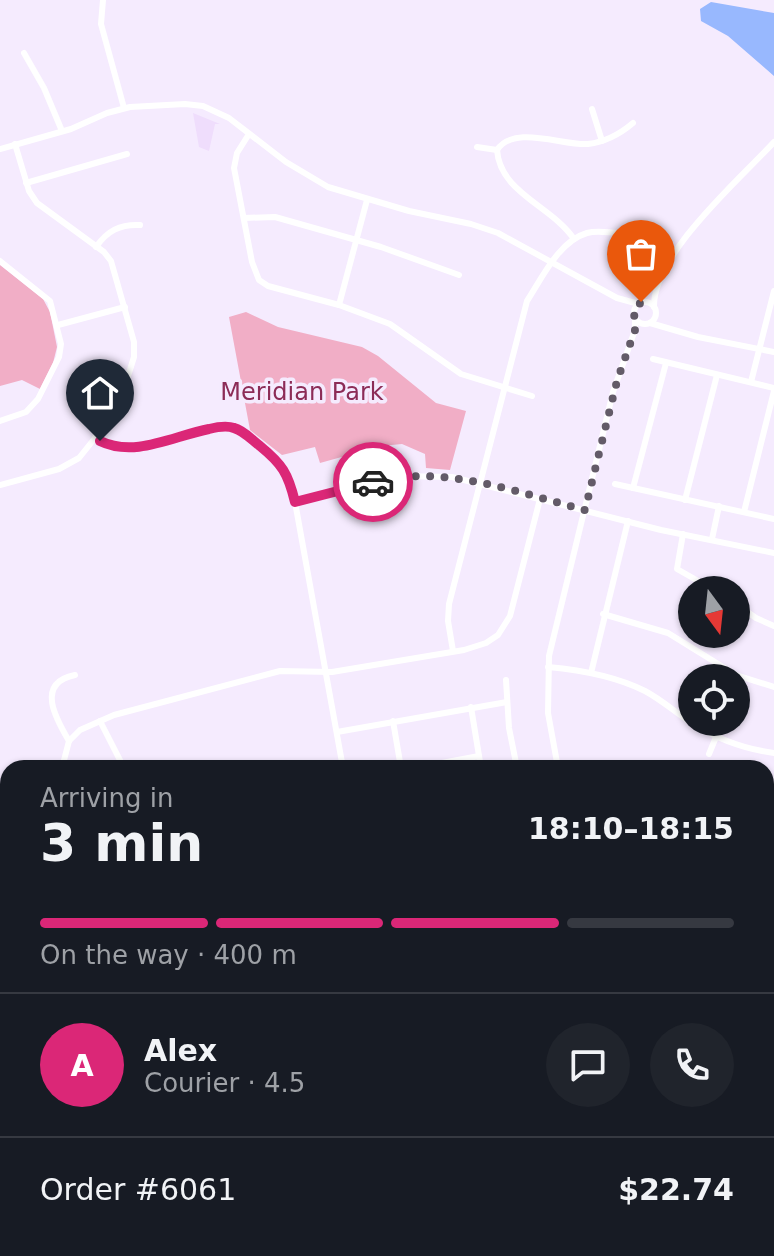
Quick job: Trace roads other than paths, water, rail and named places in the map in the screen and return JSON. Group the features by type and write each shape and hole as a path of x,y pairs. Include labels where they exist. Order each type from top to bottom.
{"street":[{"path":"103,0 101,24 124,108"},
{"path":"24,53 44,88 62,131"},
{"path":"0,149 124,108 197,105 223,114 306,176 367,200 488,229 617,298 641,303 655,310 672,329"},
{"path":"592,109 602,141"},
{"path":"497,150 503,143 526,138 583,144 602,141 621,133 633,123"},
{"path":"249,134 237,153 234,168 252,262 259,280 268,286 339,305 390,324 461,374 532,396"},
{"path":"557,760 548,713 548,667 617,381 632,342 635,308 659,285 679,248 703,216 774,142"},
{"path":"0,485 72,463 95,438 128,376 134,357 134,342 111,261 37,203 26,183 15,144"},
{"path":"477,147 497,150"},
{"path":"497,150 503,171 515,187 560,221 574,239"},
{"path":"26,183 127,154"},
{"path":"339,305 367,200"},
{"path":"244,218 275,217 459,275"},
{"path":"96,247 109,232 129,225 140,225"},
{"path":"453,651 448,621 449,604 527,301 552,262 574,239 595,232 620,233"},
{"path":"0,261 50,301 61,344 59,357 38,399 26,412 0,421"},
{"path":"632,342 649,324 659,285"},
{"path":"751,382 771,316 774,291"},
{"path":"617,298 639,323 774,352"},
{"path":"58,325 125,307"},
{"path":"653,359 774,390 744,512"},
{"path":"633,488 666,363"},
{"path":"685,500 717,375"},
{"path":"95,438 126,449 219,427 234,428 278,461 287,472 342,760"},
{"path":"295,502 399,476 452,477 683,534 774,553"},
{"path":"615,484 774,519"},
{"path":"64,760 69,741 80,730 100,721 250,678 280,671 326,672 486,643 498,635 507,623 540,499"},
{"path":"712,539 719,506"},
{"path":"591,673 628,521"},
{"path":"683,534 677,569 689,576"},
{"path":"603,614 668,633 736,675 774,687"},
{"path":"750,614 774,626"},
{"path":"548,667 591,673 644,691 716,737 774,753"},
{"path":"69,741 55,716 51,700 55,686 64,677 75,675"},
{"path":"506,680 516,760"},
{"path":"337,732 507,702"},
{"path":"471,707 480,760"},
{"path":"100,721 120,760"},
{"path":"393,721 400,760"},
{"path":"709,754 716,737"},
{"path":"458,760 479,756"}],"water":[{"path":"711,2 774,13 774,76 728,36 701,21 700,9"}],"park label":[{"name":"Meridian Park","path":"302,392"}]}
